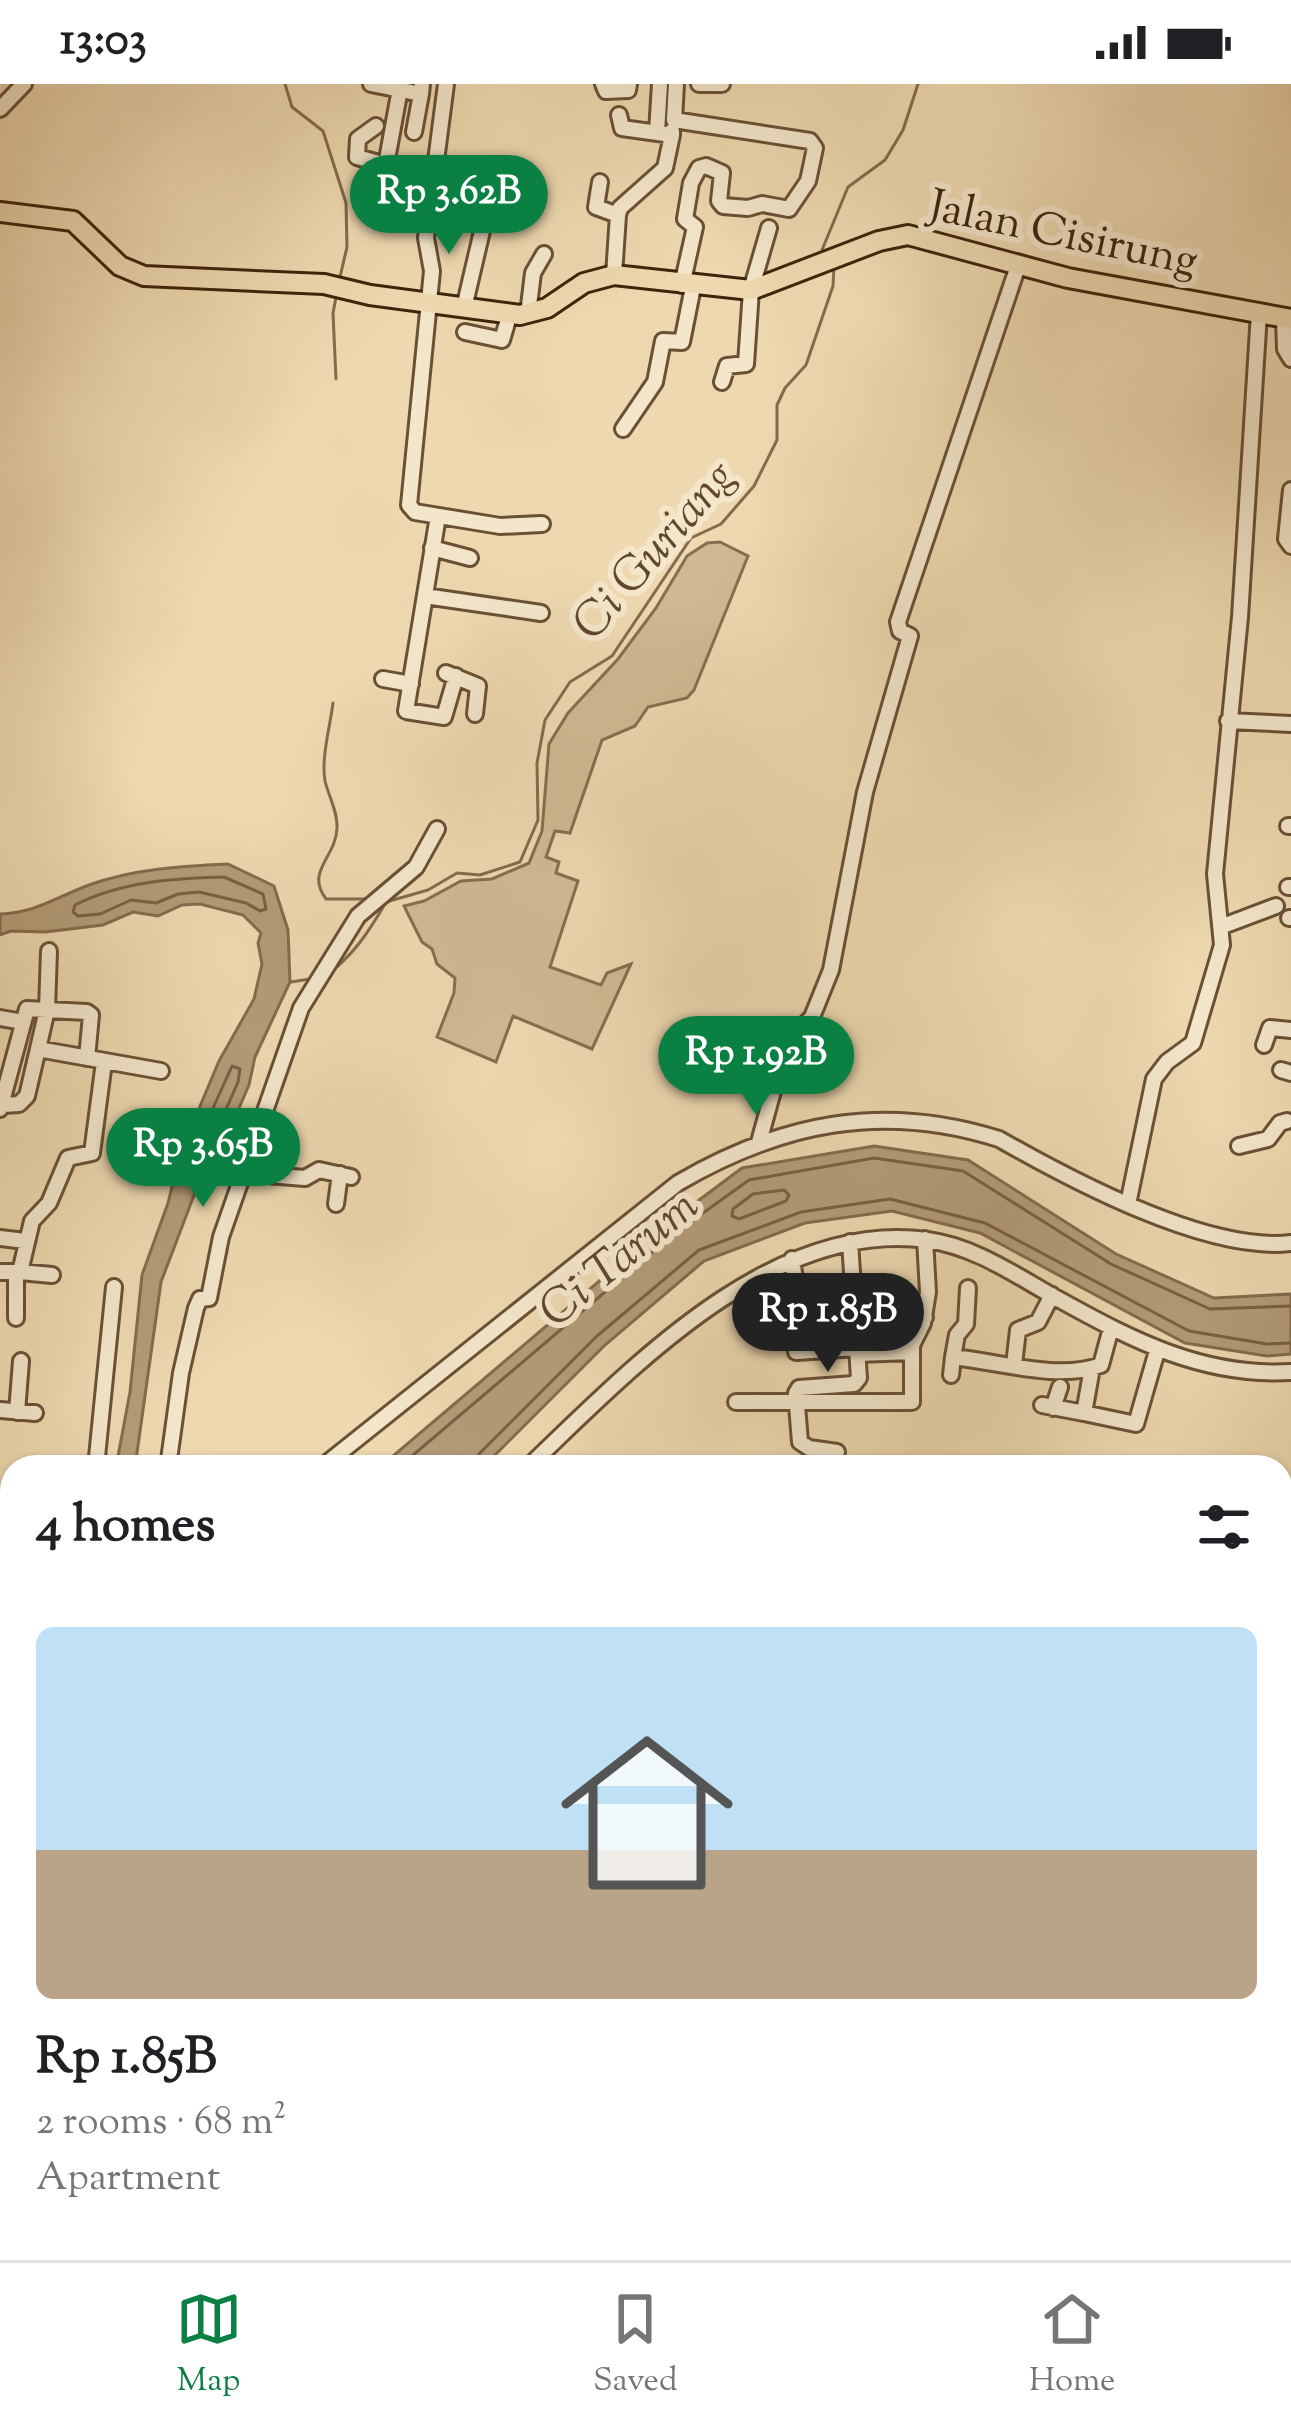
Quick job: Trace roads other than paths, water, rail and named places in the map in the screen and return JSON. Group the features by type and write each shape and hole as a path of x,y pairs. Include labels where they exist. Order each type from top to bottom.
{"main road":[{"path":"0,212 73,221 120,266 144,276 338,288 519,314 547,308 584,283 614,275"},
{"name":"Jalan Cisirung","path":"614,275 752,290 879,241 908,235 1018,266 1287,319"}],"street":[{"path":"0,109 24,84"},
{"path":"371,84 422,89 414,132"},
{"path":"446,84 426,238 432,271 410,505 416,512 500,526 542,524"},
{"path":"602,84 606,92 628,90 629,84"},
{"path":"660,84 668,129"},
{"path":"614,275 620,208 665,168 676,84"},
{"path":"701,84 722,84"},
{"path":"376,126 358,139 357,157 386,165 400,89"},
{"path":"619,115 622,128 810,141 815,148 808,182 786,209 762,204 723,206 718,201 722,173 699,168 686,205 685,219 695,227 682,342 662,341 656,382 623,429"},
{"path":"600,182 596,208 618,215"},
{"path":"464,308 485,203"},
{"path":"722,382 727,366 746,364 752,290 769,228"},
{"path":"465,332 502,340 519,314 544,254"},
{"path":"759,1142 787,1044 812,1017 831,970 865,792 910,636 900,631 898,622 1018,266"},
{"path":"1128,1204 1154,1079 1167,1062 1193,1043 1217,966 1223,926 1215,874 1240,616 1258,313"},
{"path":"1287,319 1285,349 1291,359"},
{"path":"1291,490 1286,541 1291,547"},
{"path":"438,516 406,711 442,718 451,675 478,686 475,714"},
{"path":"432,548 470,558"},
{"path":"425,596 541,614"},
{"path":"382,679 411,683"},
{"path":"1228,721 1291,724"},
{"path":"170,1455 196,1308 200,1299 209,1298 220,1237 293,1026 358,916 423,859 437,829"},
{"path":"1223,926 1276,906"},
{"path":"49,951 47,1010 27,1096 19,1104 1,1107 30,1007 47,1010 84,1010 91,1016 87,1058"},
{"path":"0,1018 23,1022"},
{"path":"1264,1045 1270,1028 1291,1030"},
{"path":"38,1049 161,1071"},
{"path":"16,1318 12,1272 32,1221 49,1203 68,1158 89,1156 93,1151 104,1061"},
{"path":"1239,1146 1268,1139 1290,1115"},
{"path":"337,1455 678,1183 727,1154 759,1142 847,1120 944,1125 999,1139 1128,1204 1240,1241 1291,1244"},
{"path":"241,1173 305,1178 319,1169 346,1175 336,1204"},
{"path":"0,1238 25,1241"},
{"path":"736,1402 912,1402 912,1352 925,1317 929,1273 925,1239"},
{"path":"542,1455 627,1376 745,1284 792,1259 850,1242 925,1239 967,1250 1156,1351 1242,1372 1291,1372"},
{"path":"837,1452 800,1442 795,1399 799,1388 857,1382 850,1242"},
{"path":"792,1259 797,1292"},
{"path":"12,1272 52,1275"},
{"path":"97,1455 114,1287"},
{"path":"951,1375 957,1335 965,1324 968,1288"},
{"path":"1014,1365 1018,1330 1038,1322 1052,1295"},
{"path":"796,1317 925,1317"},
{"path":"953,1357 1073,1373 1101,1365 1111,1328"},
{"path":"1060,1387 1048,1406 1136,1424 1156,1351"},
{"path":"796,1352 912,1352"},
{"path":"17,1412 21,1361"},
{"path":"1084,1413 1092,1368"},
{"path":"0,1410 35,1413"}],"water":[{"path":"228,864 274,886 288,930 290,982 206,1184 196,1190 161,1282 137,1455 118,1455 142,1275 180,1154 219,1061 254,999 262,964 261,933 243,915 200,904 182,905 158,916 133,912 103,925 0,935 0,914 35,908 123,875"},
{"path":"874,1146 968,1160 1116,1254 1214,1298 1291,1294 1291,1354 1267,1356 1185,1343 980,1233 892,1211 805,1223 704,1261 605,1345 495,1455 394,1455 663,1227 742,1168"}],"waterway":[{"path":"285,84 292,107 323,131 346,203 347,247 340,277"},
{"name":"Ci Guriang","path":"825,254 822,250 848,187 885,160 903,130 918,84"},
{"name":"Ci Guriang","path":"325,977 359,943 386,902 428,890 457,873 480,875 520,862 538,820 537,763 545,720 570,682 612,656 691,538 721,524 754,486 777,440 777,405 806,365 833,286 834,267"},
{"path":"336,379 333,313 337,292"},
{"path":"333,703 324,772 337,828 320,872 320,889 326,899 370,899"},
{"name":"Ci Guriang","path":"291,982 310,979"}],"water label":[{"name":"Ci Tarum","path":"617,1256"}]}
